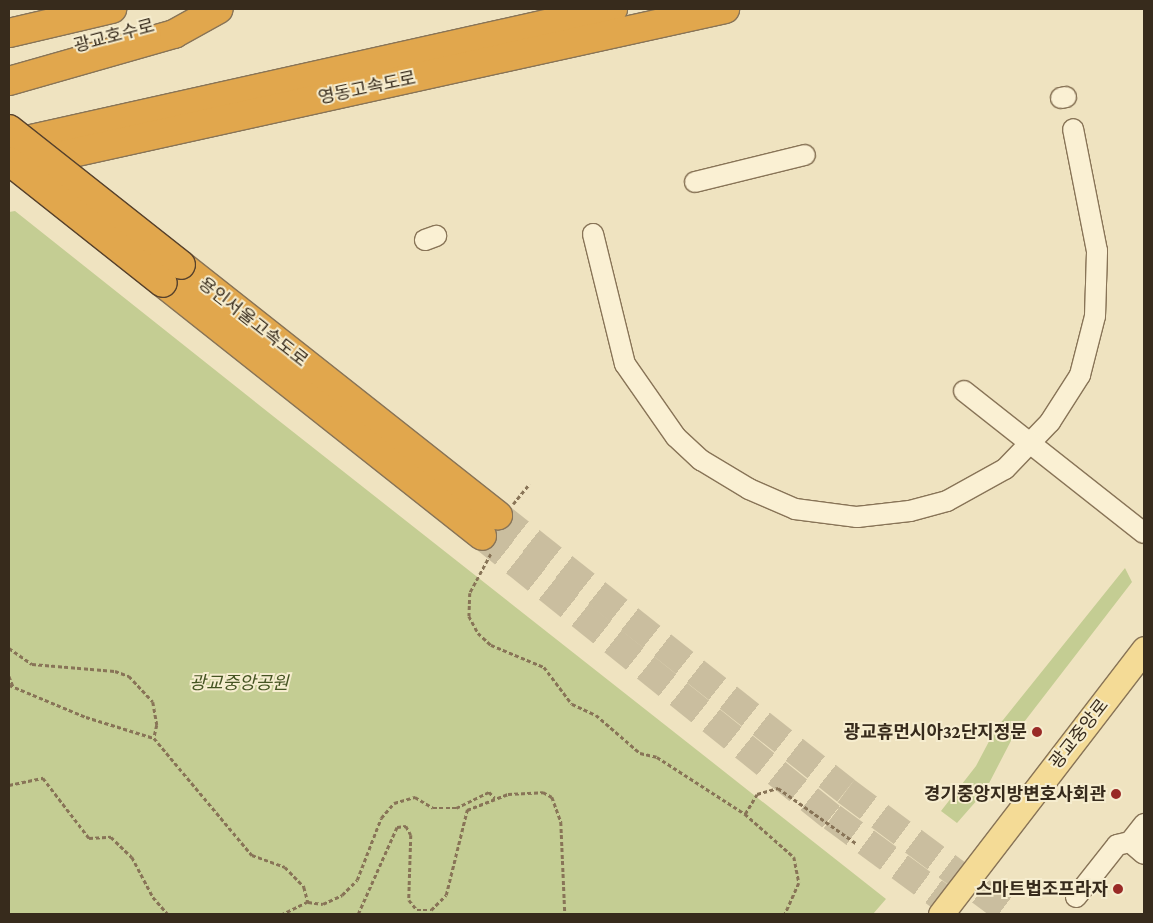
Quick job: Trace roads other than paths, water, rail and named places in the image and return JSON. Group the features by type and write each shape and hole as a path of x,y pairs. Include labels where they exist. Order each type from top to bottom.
{"highway":[{"name":"광교호수로","path":"9,33 112,9"},
{"name":"광교호수로","path":"9,64 219,9"},
{"path":"9,81 174,34 219,9"},
{"name":"영동고속도로","path":"9,144 612,9"},
{"name":"영동고속도로","path":"9,168 725,9"},
{"name":"용인서울고속도로","path":"9,129 172,274"},
{"name":"용인서울고속도로","path":"9,161 172,274 496,528"}],"main road":[{"name":"광교중앙로","path":"941,914 1144,649"}],"street":[{"path":"593,234 625,364 648,402 700,460 770,500 840,516 910,511 973,489 1005,469 1029,446 1069,397 1091,347 1098,283 1096,243 1073,129"},
{"path":"695,182 805,155"},
{"path":"964,391 1029,446 1144,533"},
{"path":"1076,897 1117,845 1137,848 1144,824"}],"tunnel":[{"path":"498,515 846,791 1011,914"},
{"path":"482,536 832,817 964,914"}],"place":[{"name":"광교휴먼시아32단지정문","path":"1037,732"},
{"name":"경기중앙지방변호사회관","path":"1116,794"},
{"name":"스마트법조프라자","path":"1118,889"}],"park label":[{"name":"광교중앙공원","path":"239,683"}]}
